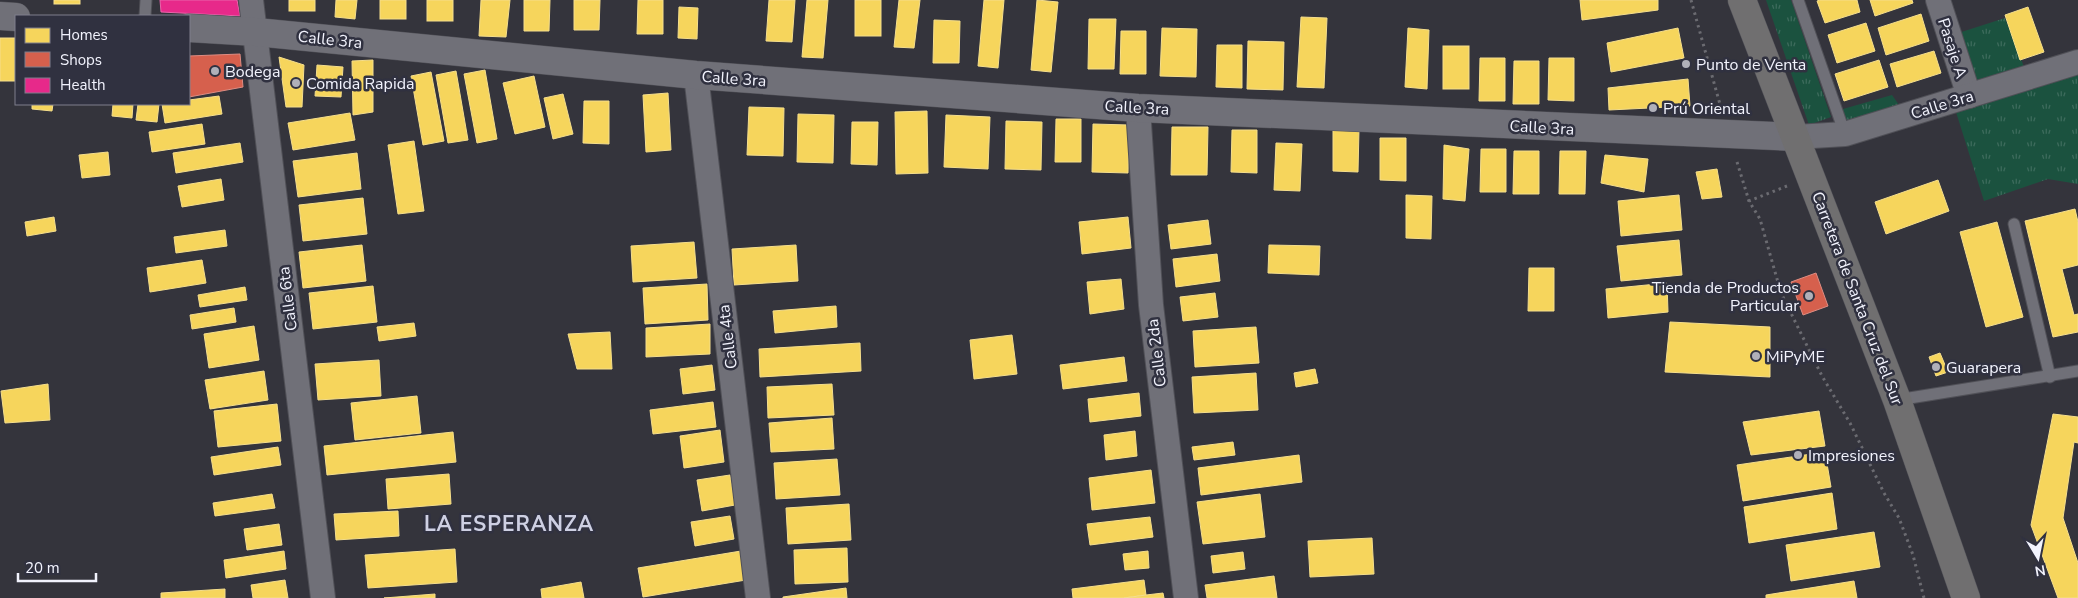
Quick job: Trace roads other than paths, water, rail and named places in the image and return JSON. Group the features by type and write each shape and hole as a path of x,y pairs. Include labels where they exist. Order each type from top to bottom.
{"main road":[{"name":"Carretera de Santa Cruz del Sur","path":"1742,0 1898,400 1966,598"}],"street":[{"name":"Calle 6ta","path":"251,0 323,598"},
{"name":"Pasaje A","path":"1938,0 1969,96"},
{"path":"0,16 15,16"},
{"name":"Calle 3ra","path":"190,28 256,32 696,75 1138,108 1796,137 1845,134 2078,62"},
{"name":"Calle 4ta","path":"696,75 758,598"},
{"name":"Calle 2da","path":"1138,108 1150,305 1186,598"}],"lane":[{"path":"145,15 146,0"},
{"path":"1798,0 1845,134"},
{"path":"2014,224 2050,377"},
{"path":"1898,400 2078,371"}],"place":[{"name":"Punto de Venta","path":"1686,64"},
{"name":"Bodega","path":"215,71"},
{"name":"Comida Rapida","path":"296,83"},
{"name":"Prú Oriental","path":"1653,108"},
{"name":"Tienda de Productos Particular","path":"1809,296"},
{"name":"MiPyME","path":"1756,356"},
{"name":"Guarapera","path":"1936,367"},
{"name":"Impresiones","path":"1798,455"}],"district":[{"name":"LA ESPERANZA","path":"509,524"}]}
